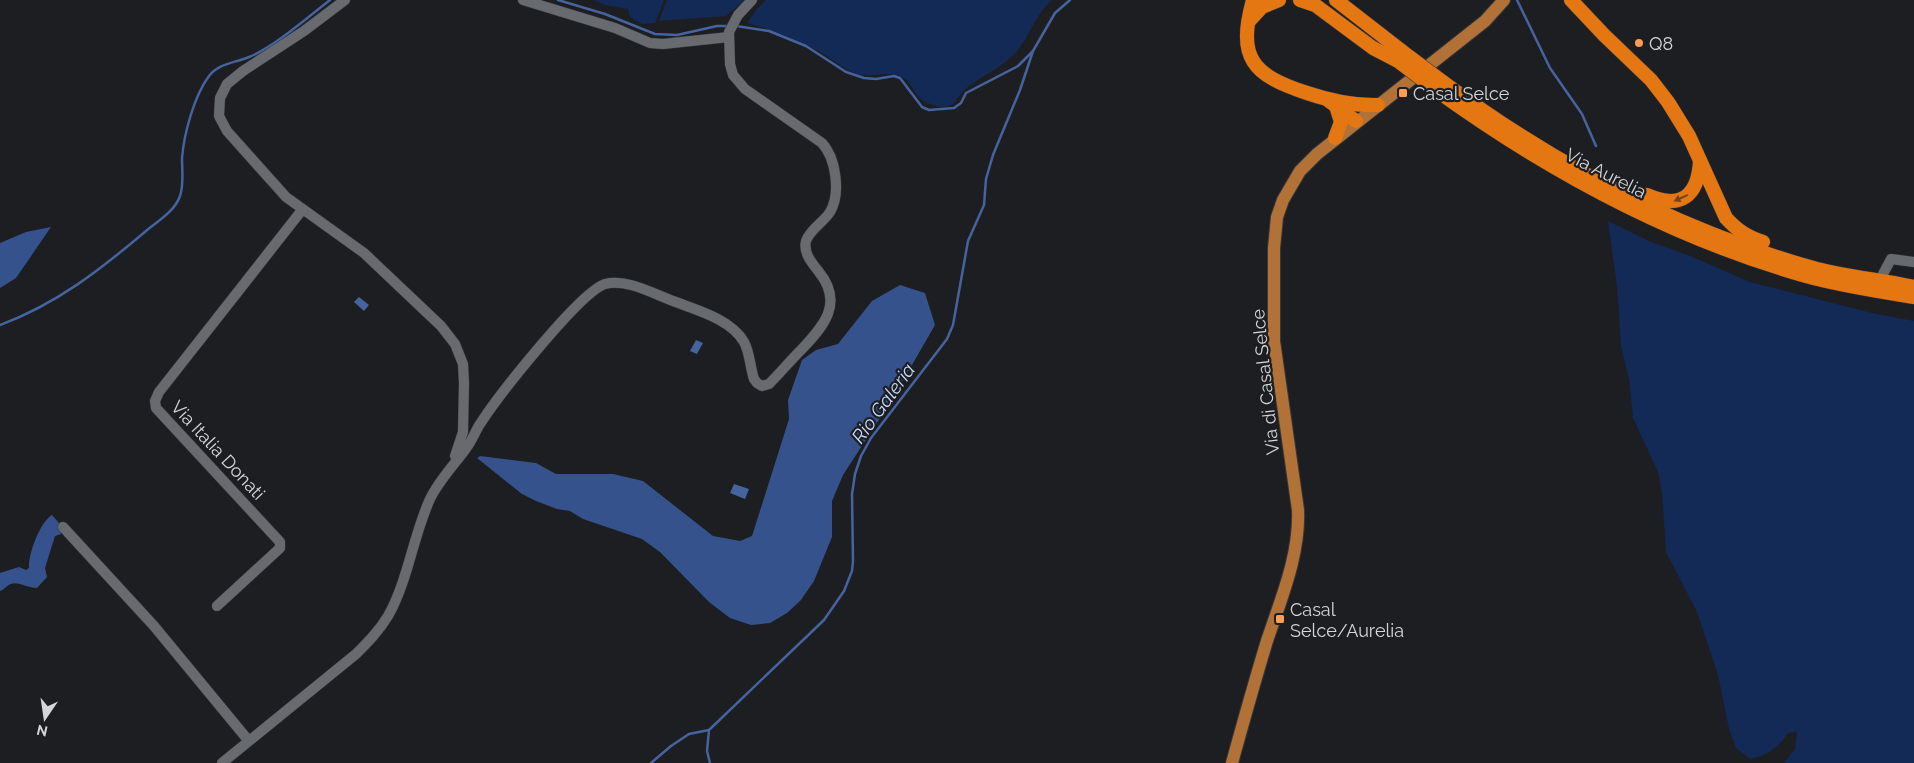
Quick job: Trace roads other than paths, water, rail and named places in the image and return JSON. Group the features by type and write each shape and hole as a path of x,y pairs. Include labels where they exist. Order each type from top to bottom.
{"highway":[{"path":"1253,0 1246,37 1248,50 1255,64 1261,71 1281,84 1336,103 1354,112 1356,121"},
{"path":"1248,25 1258,10 1279,0"},
{"path":"1300,0 1316,5 1373,48 1401,56"},
{"name":"Via Aurelia","path":"1319,0 1401,56"},
{"name":"Via Aurelia","path":"1336,0 1401,56 1524,149 1557,170 1683,232 1745,256 1807,277 1843,286 1914,297"},
{"path":"1571,0 1651,80 1679,119 1700,158 1726,218 1735,228 1748,237 1786,252 1800,264"},
{"name":"Via Aurelia","path":"1440,86 1565,162 1689,224 1800,264 1914,287"},
{"path":"1336,103 1378,105"},
{"path":"1335,138 1341,122 1336,103"},
{"path":"1565,162 1600,174 1653,198 1664,202 1671,202 1680,200 1694,189 1698,180 1700,158"},
{"path":"1820,269 1834,264 1914,280"},
{"path":"1843,286 1870,295 1914,303"}],"main road":[{"name":"Via di Casal Selce","path":"1232,763 1294,556 1298,532 1298,510 1274,340 1273,266 1277,217 1287,191 1300,171 1335,138 1485,21 1504,0"}],"street":[{"path":"345,0 304,31 243,72 225,87 220,98 220,116 227,131 282,193 302,210 326,224 364,253 441,326 456,344 463,364 464,383 463,432 455,457 456,462"},
{"path":"523,0 615,28 654,44 731,30"},
{"path":"222,763 356,654 380,628 396,600 430,500 468,445 482,421 531,357 587,295 603,285 617,283 634,287 694,309 726,324 743,341 754,379 762,386 770,384 821,328 830,307 830,289 809,258 806,247 810,235 828,214 834,203 836,179 832,158 818,139 745,89 736,80 730,64 731,30 741,11 752,0"},
{"name":"Via Italia Donati","path":"217,606 280,548 280,542 156,408 155,401 159,392 302,210"},
{"path":"1883,274 1888,262 1892,259 1914,262"},
{"path":"63,527 154,626 248,740"}],"waterway":[{"path":"0,325 41,307 78,284 112,259 170,211 178,201 181,192 182,158 187,127 199,94 209,76 218,68 249,57 269,46 330,0"},
{"path":"558,0 605,14 655,34 677,35 717,26 728,26"},
{"name":"Rio Galeria","path":"651,763 689,734 709,730 824,620 844,591 852,571 852,494 855,474 861,456 871,438 947,339 953,325 968,241 984,205 986,179 993,155 1020,90 1033,51 1055,13 1070,0"},
{"path":"1517,0 1550,68 1582,114 1596,146"},
{"path":"736,26 769,31 806,46 846,72 864,78 876,79 894,76 900,78 922,107 929,110 954,108 961,103 966,93 1018,66 1033,51"},
{"path":"709,730 707,751 710,763"}],"place":[{"name":"Q8","path":"1639,43"},
{"name":"Casal Selce","path":"1403,93"},
{"name":"Casal Selce/Aurelia","path":"1280,619"}]}
